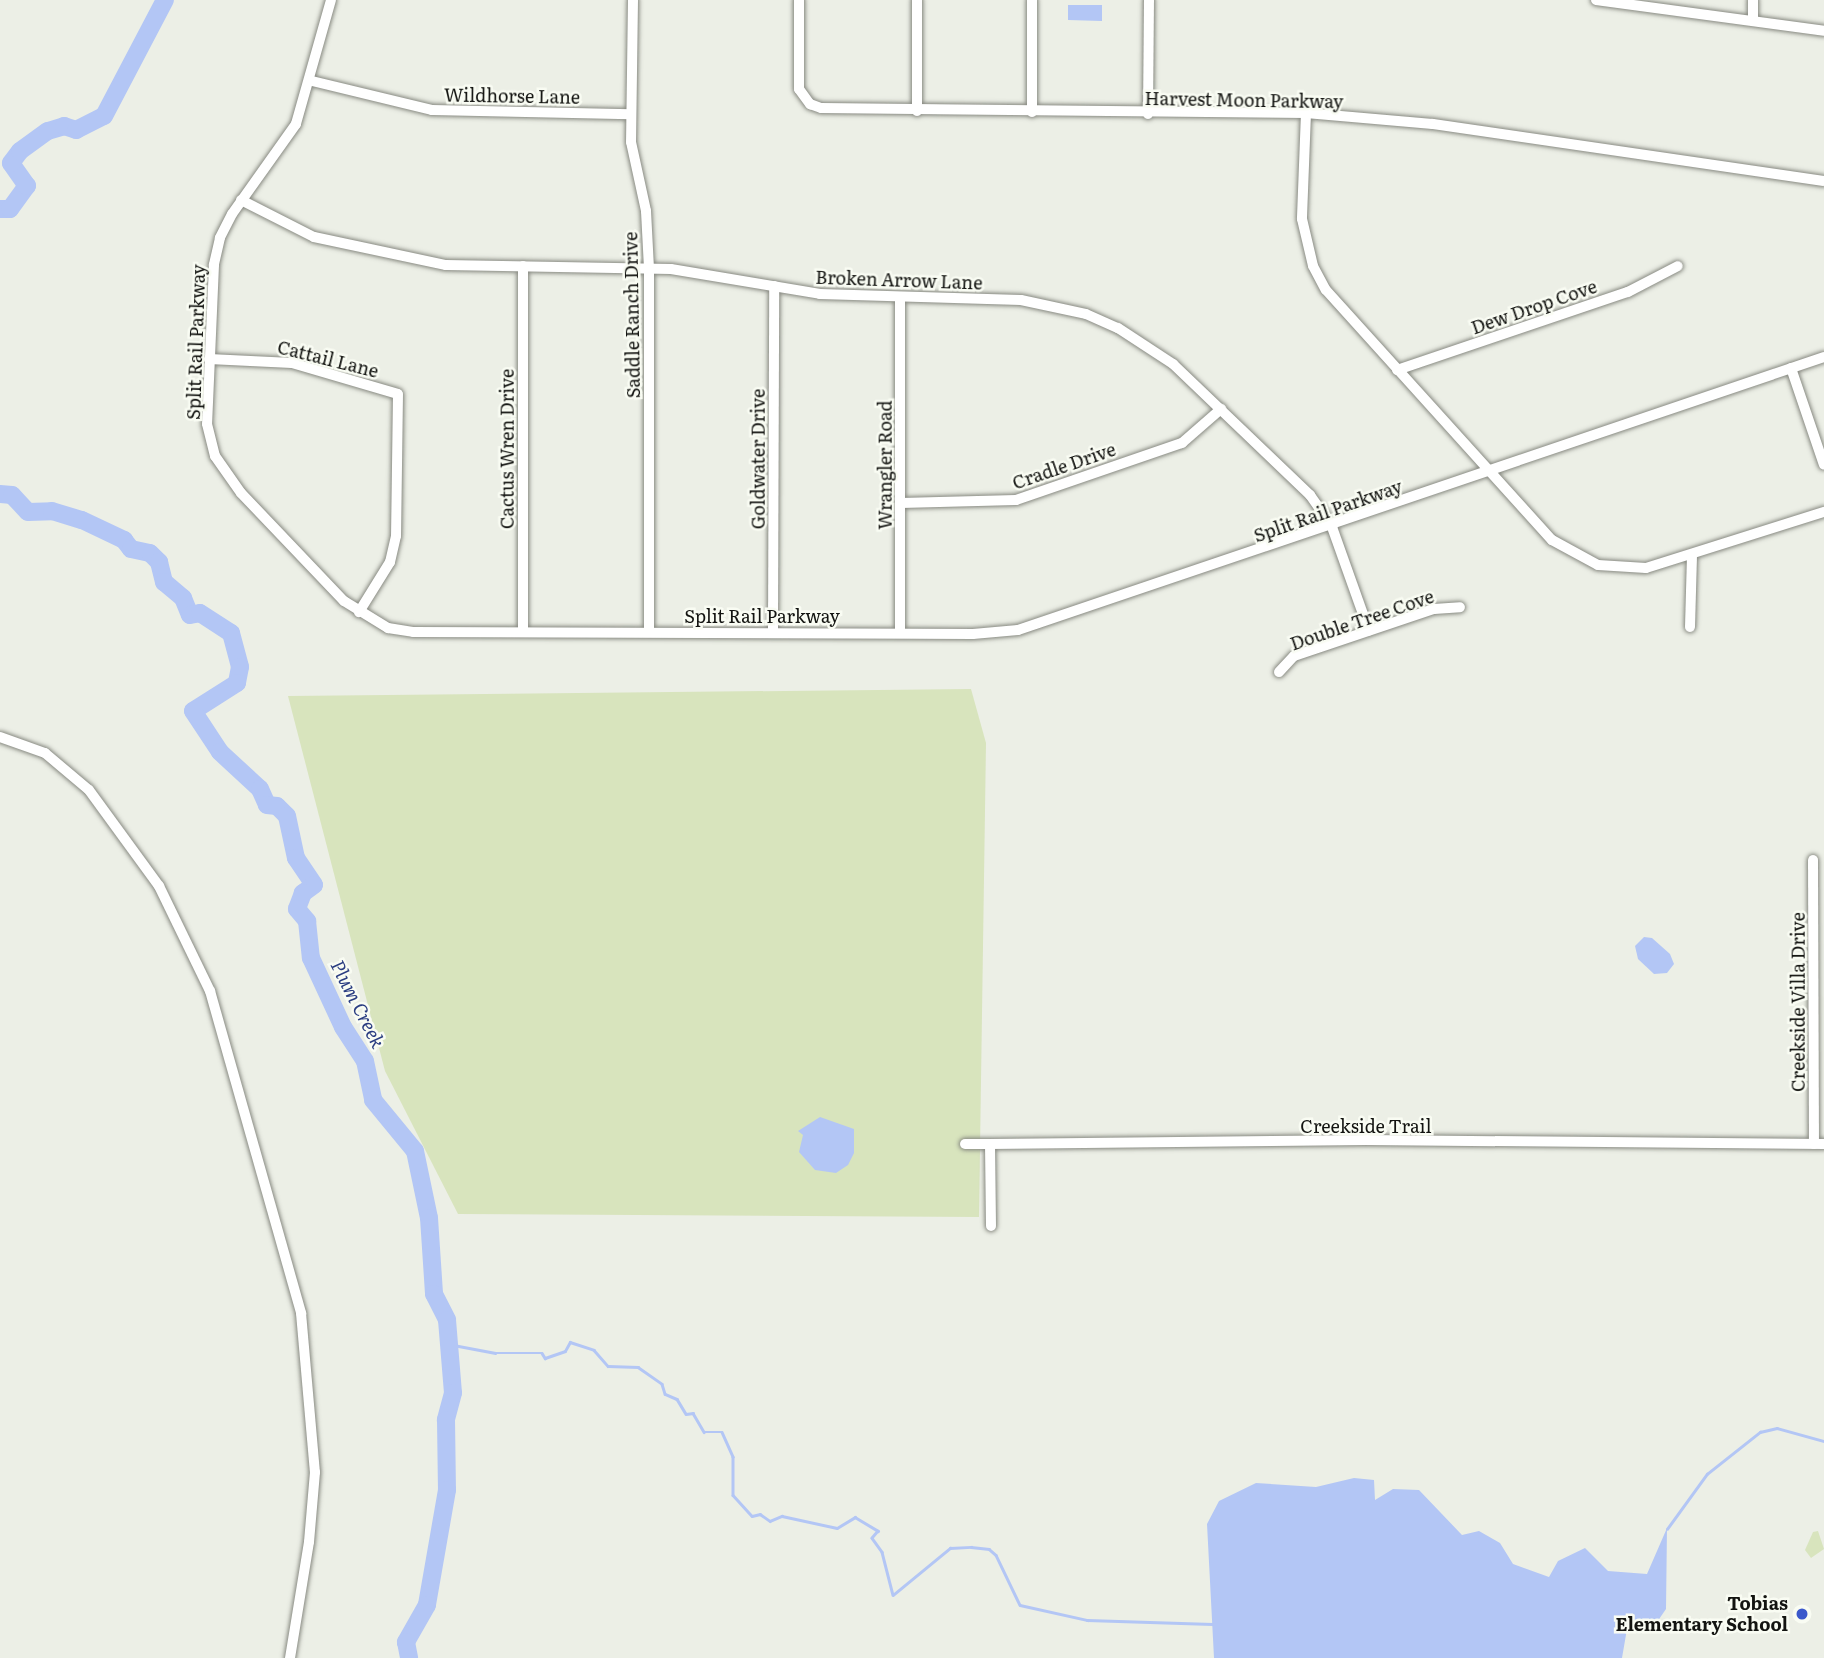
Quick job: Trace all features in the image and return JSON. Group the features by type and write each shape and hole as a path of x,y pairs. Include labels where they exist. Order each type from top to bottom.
{"street":[{"name":"Split Rail Parkway","path":"331,0 312,81 296,124 242,200 220,239 214,265 207,424 225,474 359,612 388,628 413,632 1018,630 1332,527 1824,357"},
{"name":"Saddle Ranch Drive","path":"633,0 631,114 634,163 646,211 649,268 649,632"},
{"name":"Harvest Moon Parkway","path":"799,0 799,89 810,104 821,108 1148,114 1306,113 1433,124 1824,181"},
{"path":"916,111 917,0"},
{"path":"1032,0 1032,112"},
{"path":"1148,114 1149,0"},
{"path":"1596,0 1824,31"},
{"path":"1753,0 1753,21"},
{"name":"Wildhorse Lane","path":"312,81 432,110 631,114"},
{"path":"1306,113 1302,219 1313,265 1326,290 1552,540 1577,557 1621,570 1692,556 1824,514"},
{"name":"Broken Arrow Lane","path":"242,200 314,237 407,259 446,265 649,268 855,297 1021,300 1086,314 1146,344 1221,409 1310,495 1332,527 1369,631"},
{"name":"Cactus Wren Drive","path":"523,266 523,632"},
{"name":"Dew Drop Cove","path":"1397,370 1628,292 1678,266"},
{"name":"Goldwater Drive","path":"773,632 774,286"},
{"name":"Wrangler Road","path":"900,298 900,632"},
{"name":"Cattail Lane","path":"209,359 292,363 398,394 396,536 390,562 359,612"},
{"path":"1791,368 1824,465"},
{"name":"Cradle Drive","path":"901,503 1016,500 1182,443 1221,409"},
{"path":"1690,627 1692,556"},
{"name":"Double Tree Cove","path":"1279,672 1294,656 1434,609 1460,607"},
{"path":"0,737 45,753 89,790 159,886 210,991 300,1313 315,1472 290,1658"},
{"name":"Creekside Villa Drive","path":"1813,860 1819,1144"},
{"name":"Creekside Trail","path":"965,1144 1819,1144"},
{"path":"990,1144 991,1226"}],"green space":[{"path":"971,689 986,743 979,1217 458,1214 385,1071 288,696"},
{"path":"1818,1531 1824,1549 1811,1558 1805,1550 1813,1532"}],"water":[{"path":"1068,5 1102,5 1102,21 1068,20"},
{"path":"1644,937 1652,938 1670,954 1674,964 1667,973 1654,974 1638,959 1635,946"},
{"path":"820,1117 854,1129 854,1153 848,1165 836,1173 815,1170 799,1152 803,1135 798,1131"},
{"path":"1354,1478 1374,1480 1375,1500 1393,1489 1419,1490 1462,1535 1479,1531 1500,1543 1513,1564 1549,1577 1558,1561 1585,1548 1608,1571 1647,1574 1667,1528 1666,1609 1655,1625 1627,1629 1622,1658 1214,1658 1207,1524 1219,1501 1256,1483 1316,1487"}],"waterway":[{"name":"Plum Creek","path":"0,209 10,209 27,186 11,163 20,151 48,131 64,126 76,130 104,116 165,0"},
{"name":"Plum Creek","path":"0,494 12,495 28,512 52,511 82,520 124,540 131,549 150,553 159,562 164,582 183,598 190,615 200,613 231,633 240,667 237,683 193,711 220,752 260,789 267,805 277,806 287,816 296,858 314,885 303,893 297,909 307,921 311,958 343,1027 365,1061 373,1100 415,1151 429,1218 434,1294 447,1320 453,1393 446,1420 447,1490 427,1605 406,1642 409,1658"},
{"path":"448,1344 495,1353 542,1353 545,1358 565,1351 570,1342 594,1350 608,1366 638,1367 662,1384 665,1394 677,1399 686,1414 693,1413 704,1432 722,1432 733,1457 733,1495 752,1516 760,1514 770,1521 782,1516 837,1528 855,1517 878,1531 872,1538 882,1552 893,1595 950,1548 971,1547 989,1549 996,1555 1020,1605 1087,1620 1212,1624"},
{"path":"1667,1529 1707,1474 1760,1432 1777,1428 1824,1441"}],"place":[{"name":"Tobias Elementary School","path":"1802,1614"}]}
